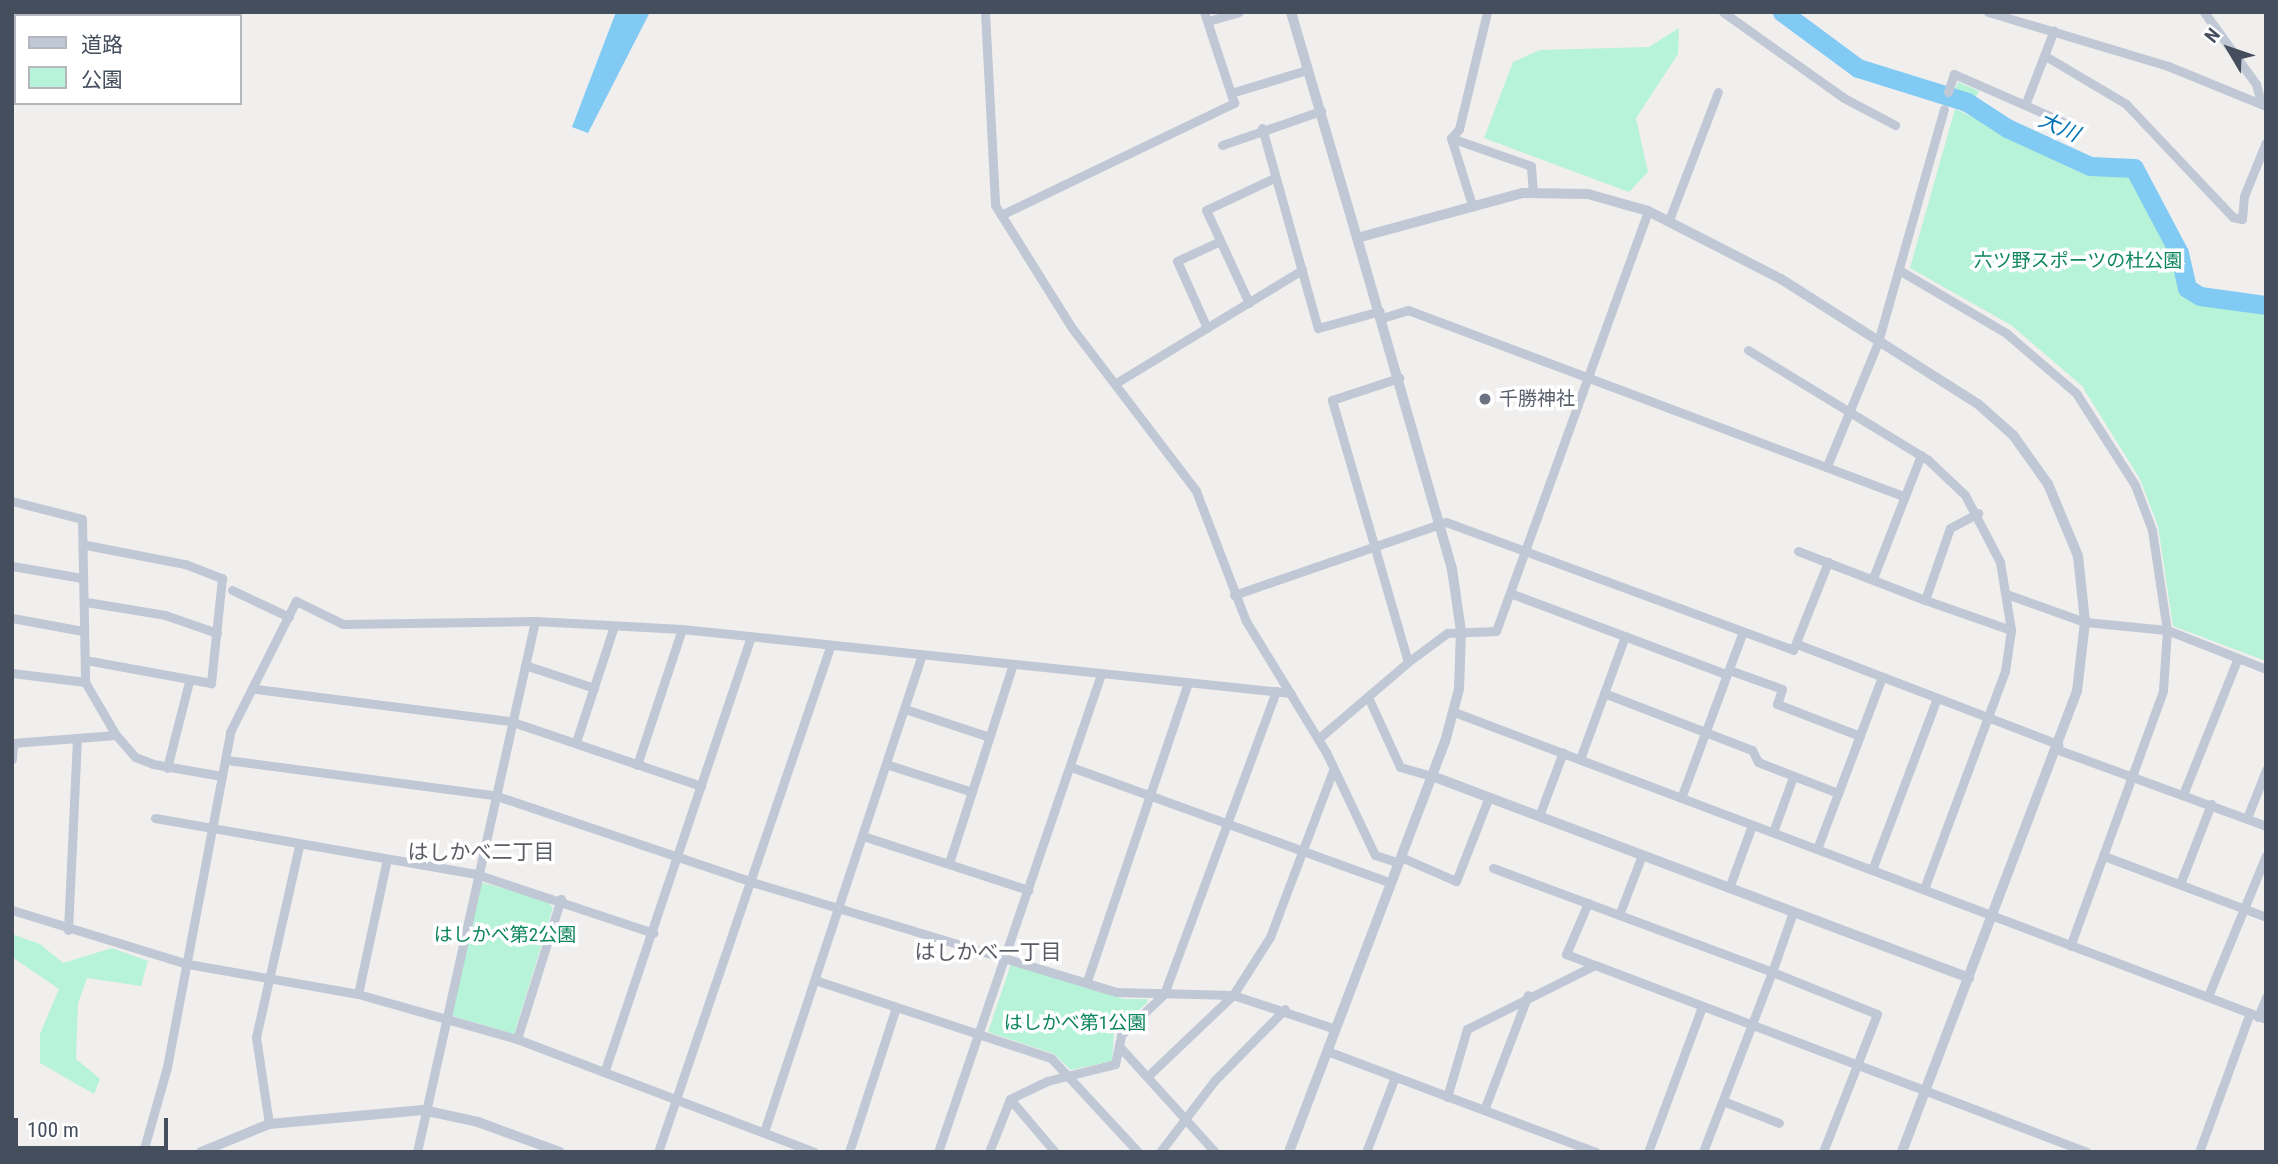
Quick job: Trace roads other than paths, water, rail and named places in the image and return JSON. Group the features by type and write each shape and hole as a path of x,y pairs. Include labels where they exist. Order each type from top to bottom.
{"street":[{"path":"985,12 992,190 1000,215 1072,328 1196,491 1234,595 1318,739 1375,855 1400,860 1456,881 1489,797"},
{"path":"1000,215 1210,118 1234,103 1234,92 1206,17 1239,12"},
{"path":"1289,1152 1454,712 1461,629 1441,524 1292,12"},
{"path":"1451,138 1459,129 1487,12"},
{"path":"1723,12 1844,98 1895,125"},
{"path":"1988,12 2054,30 2263,104"},
{"path":"2204,12 2256,85 2263,104"},
{"path":"2025,105 2048,57 2054,30"},
{"path":"2048,57 2126,104 2233,217 2242,219 2244,196 2266,142"},
{"path":"1234,92 1307,70"},
{"path":"1948,92 1954,74 2074,127"},
{"path":"1669,220 1718,92"},
{"path":"1827,466 1878,342 1944,109"},
{"path":"1222,145 1262,128 1321,111"},
{"path":"1262,128 1318,328 1408,310 1903,496"},
{"path":"1451,138 1531,166 1533,193"},
{"path":"1451,138 1472,205"},
{"path":"1249,303 1206,210 1274,178"},
{"path":"1357,237 1472,205 1533,193 1588,194 1648,211 1781,279 1978,404 2013,435 2066,519 2078,556 2085,622 2077,691 1902,1152"},
{"path":"1318,739 1408,662 1461,629 1496,631 1648,211"},
{"path":"1207,328 1177,261 1220,241"},
{"path":"1899,270 2006,333 2076,393 2101,424 2152,530 2167,630 2163,691 2070,946"},
{"path":"1116,383 1302,271"},
{"path":"1748,350 1921,455 1978,513 2009,595 2011,630 2005,671 1924,890"},
{"path":"1399,378 1332,400 1408,662"},
{"path":"1873,578 1921,455"},
{"path":"12,501 82,519 86,545 82,578 86,602 83,631 85,682 116,735 135,757 167,768 222,776"},
{"path":"1925,600 1951,528 1978,513"},
{"path":"1234,595 1441,524 1526,551 1742,634 1793,650 1829,562"},
{"path":"86,545 185,564 222,578 211,683 189,682 86,660"},
{"path":"1798,551 2011,630"},
{"path":"12,566 82,578"},
{"path":"232,590 289,617"},
{"path":"1510,593 1625,636 1782,689 1777,704 1860,736"},
{"path":"2009,595 2085,622 2167,630 2266,669"},
{"path":"143,1152 188,964 230,732 257,689 296,601 343,624 535,621 682,629 1100,677 1291,693"},
{"path":"86,602 165,615 217,633"},
{"path":"12,618 83,631"},
{"path":"417,1152 423,1110 535,621"},
{"path":"576,742 614,626"},
{"path":"637,765 682,629"},
{"path":"1681,798 1742,634"},
{"path":"1580,759 1625,636"},
{"path":"605,1070 750,638"},
{"path":"1797,644 2133,778 2184,793 2266,826"},
{"path":"658,1152 680,1099 830,647"},
{"path":"764,1132 921,658"},
{"path":"2184,793 2238,658"},
{"path":"525,666 594,688"},
{"path":"949,863 1012,667"},
{"path":"12,673 85,682"},
{"path":"937,1152 1100,677"},
{"path":"1817,849 1882,677"},
{"path":"167,768 189,682"},
{"path":"1087,981 1188,683"},
{"path":"257,689 510,721 701,786"},
{"path":"989,1152 1010,1099 1070,1076 1115,1064 1121,1035 1164,994 1232,824 1276,691"},
{"path":"1604,693 1752,750 1758,762 1838,793"},
{"path":"1368,697 1400,767 1489,797 1969,978"},
{"path":"1872,870 1937,698"},
{"path":"905,709 989,737"},
{"path":"1454,712 2258,1016"},
{"path":"12,759 13,743 78,741 116,735"},
{"path":"68,930 78,741"},
{"path":"1539,817 1563,752"},
{"path":"227,760 494,795 752,882 1087,981 1116,992 1233,995 1284,1009 1336,1029"},
{"path":"886,764 972,792"},
{"path":"1071,767 1303,848 1391,883"},
{"path":"1150,1074 1233,995 1270,937 1333,770"},
{"path":"2247,818 2266,770"},
{"path":"1773,832 1793,777"},
{"path":"2180,884 2211,804"},
{"path":"155,818 212,832 476,874 561,899 653,933"},
{"path":"1729,888 1752,825"},
{"path":"863,836 1028,890"},
{"path":"269,1124 256,1037 299,846"},
{"path":"1619,915 1642,855"},
{"path":"2208,996 2266,855"},
{"path":"2104,856 2266,917"},
{"path":"358,994 387,859"},
{"path":"1493,868 1877,1014 1823,1152"},
{"path":"517,1039 561,899"},
{"path":"1588,903 1566,954 1751,1027 1925,1091 2063,1147 2087,1152"},
{"path":"12,910 68,930 188,964 358,994 517,1039 605,1070 814,1152"},
{"path":"1703,1152 1793,912"},
{"path":"1447,1097 1466,1029 1528,995 1595,965"},
{"path":"815,980 1051,1058 1138,1152"},
{"path":"1484,1110 1528,995"},
{"path":"2199,1152 2266,997"},
{"path":"849,1152 896,1007"},
{"path":"1648,1152 1702,1007"},
{"path":"1160,1152 1187,1116 1284,1009"},
{"path":"1119,1046 1150,1074 1215,1152"},
{"path":"1327,1051 1597,1152"},
{"path":"1366,1152 1395,1077"},
{"path":"1010,1099 1055,1152"},
{"path":"1723,1101 1779,1123"},
{"path":"203,1151 269,1124 423,1110 478,1122 560,1152"}],"water":[{"path":"616,12 650,12 588,133 572,127"}],"waterway":[{"name":"大川","path":"1782,12 1858,68 1967,102 2007,128 2090,166 2134,168 2179,253 2187,288 2200,296 2266,305"}],"place":[{"name":"千勝神社","path":"1485,399"}],"district":[{"name":"はしかべ二丁目","path":"481,852"},
{"name":"はしかべ一丁目","path":"988,952"}],"park label":[{"name":"六ツ野スポーツの杜公園","path":"2078,261"},
{"name":"はしかべ第2公園","path":"505,935"},
{"name":"はしかべ第1公園","path":"1075,1023"}]}
